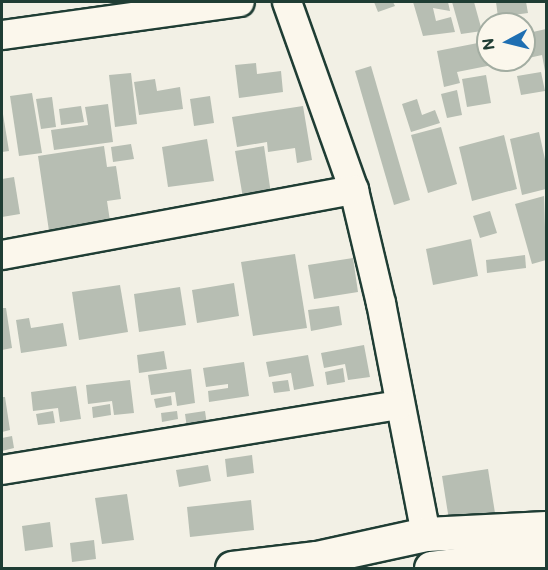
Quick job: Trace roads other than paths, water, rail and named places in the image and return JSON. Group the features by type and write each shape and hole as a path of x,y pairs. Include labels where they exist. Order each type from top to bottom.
{"main road":[{"path":"232,568 316,558 426,534 546,528"},
{"path":"431,568 546,555"}],"street":[{"path":"2,35 240,2"},
{"path":"287,2 354,190 381,303 399,405 426,534"},
{"path":"2,255 354,190"},
{"path":"2,470 399,405"}]}
